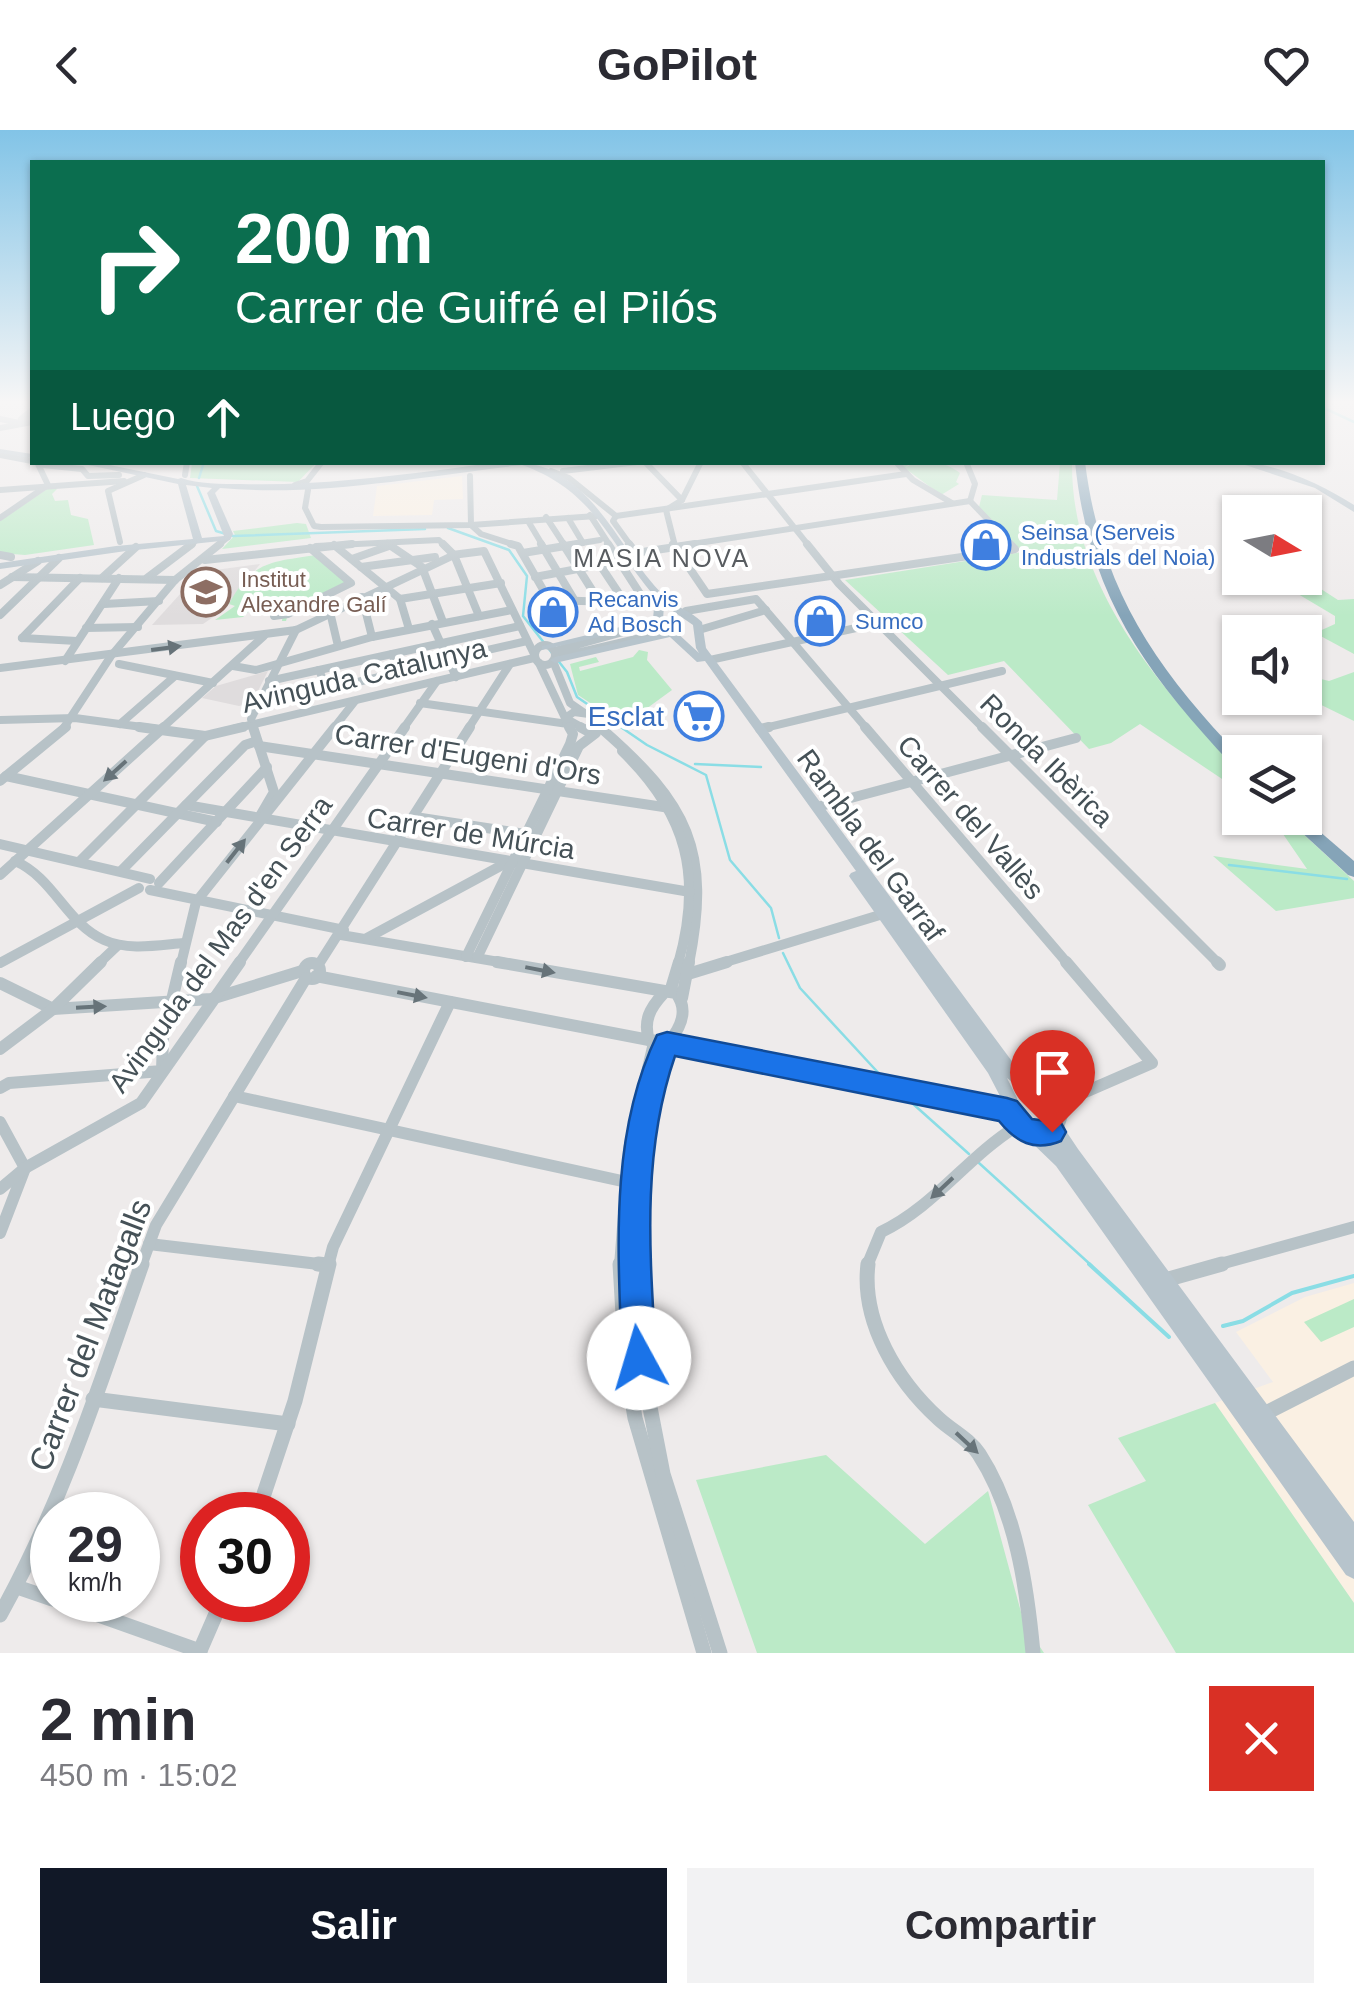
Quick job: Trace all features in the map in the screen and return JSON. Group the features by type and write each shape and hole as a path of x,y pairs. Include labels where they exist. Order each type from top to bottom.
{"highway":[{"path":"1083,474 1084,506 1098,564 1130,629 1184,702 1222,745"},
{"path":"1313,835 1354,871"}],"street":[{"path":"0,518 48,484 43,474"},
{"path":"86,474 121,478"},
{"path":"139,474 144,476"},
{"path":"0,490 144,476 181,475 217,485 300,487 436,474"},
{"path":"471,525 482,474"},
{"path":"554,474 634,556"},
{"path":"656,474 678,498"},
{"path":"694,474 670,508 665,527 707,594 838,579 1015,548 962,502 906,474"},
{"name":"Ronda Ibèrica","path":"754,474 878,623 1220,965"},
{"path":"314,529 471,525 594,511 616,516 905,474"},
{"path":"634,556 674,546 962,502 975,484 971,474"},
{"path":"1279,474 1318,486 1354,509"},
{"path":"181,475 198,539"},
{"path":"313,475 311,481 319,485"},
{"path":"300,487 313,475"},
{"path":"121,478 108,495 125,547"},
{"path":"2,777 75,718 111,656 175,580 205,560 229,534 211,493 217,485"},
{"path":"274,616 288,614 351,583 314,547 314,529 300,487"},
{"path":"506,521 535,577 553,602 648,600 594,511"},
{"path":"616,516 613,521 660,597 660,616 671,636"},
{"path":"546,518 599,601"},
{"path":"568,518 584,542"},
{"path":"528,521 575,601"},
{"path":"471,525 481,534 520,549 566,548 598,540"},
{"path":"146,579 198,539"},
{"path":"4,561 198,539 220,540"},
{"path":"205,560 334,544 439,540 454,555 479,616"},
{"path":"334,544 400,599 409,628"},
{"path":"352,559 388,544"},
{"path":"388,544 422,566 443,622"},
{"path":"4,561 38,561 125,547"},
{"path":"70,588 102,579 125,547"},
{"path":"362,566 484,551 527,641 545,655 570,703 584,712 596,732 637,765 670,808 685,842 690,919 671,995 680,1026 659,1042 634,1111 622,1181 620,1292 630,1396 647,1470 704,1653"},
{"path":"0,668 296,630 422,566 454,555"},
{"path":"0,615 59,558"},
{"path":"0,586 38,561"},
{"path":"535,577 608,563 624,602"},
{"path":"12,577 175,580"},
{"path":"77,641 22,638 80,578"},
{"path":"65,661 119,578"},
{"path":"400,599 501,583"},
{"path":"362,597 372,637"},
{"name":"Rambla del Garraf","path":"660,597 682,611 699,632 698,644 1005,1065 1037,1092 1062,1160 1193,1332 1262,1415 1354,1542"},
{"name":"Carrer del Vallès","path":"682,611 756,600 1152,1064 1076,1096"},
{"path":"104,604 158,602"},
{"path":"232,666 256,670 409,628 512,610"},
{"path":"545,655 699,632 766,610"},
{"path":"545,655 682,611"},
{"path":"330,612 342,645 354,662"},
{"path":"710,660 878,623"},
{"path":"432,624 456,677"},
{"path":"656,624 662,634 564,656 545,655 656,624"},
{"path":"268,681 520,626"},
{"path":"86,628 138,627"},
{"path":"262,821 260,817 274,792 252,725 268,681 296,630"},
{"path":"0,875 265,635"},
{"name":"Rambla del Garraf","path":"671,636 694,650 884,914 994,1068 1011,1111 1050,1126 1164,1281 1193,1332 1354,1566"},
{"path":"259,702 527,641"},
{"path":"92,686 134,653"},
{"path":"392,654 399,672"},
{"path":"365,939 512,864 552,791 572,734 545,655"},
{"name":"Avinguda Catalunya","path":"205,736 545,655"},
{"path":"119,664 214,683"},
{"name":"Carrer del Matagalls","path":"0,1615 51,1516 149,1244 183,1174 311,972 342,932 510,664"},
{"path":"319,670 326,686"},
{"path":"760,729 1002,671"},
{"path":"120,724 176,676"},
{"path":"0,1088 9,1083 162,1070 163,1038 196,902 360,699 359,681"},
{"name":"Avinguda del Mas d'en Serra","path":"0,1189 24,1168 134,1109 437,681"},
{"path":"420,703 567,722 596,732 649,768 688,828 700,886 698,932 688,974 646,1021 659,1042 638,1148 632,1215 634,1321 655,1445 679,1534 720,1653"},
{"path":"567,722 584,712"},
{"path":"0,720 75,718 205,736"},
{"path":"472,958 525,834 579,746 596,732"},
{"path":"79,862 205,736"},
{"path":"817,807 1076,738"},
{"path":"121,871 245,745 258,743"},
{"name":"Carrer d'Eugeni d'Ors","path":"258,743 670,808"},
{"path":"0,963 150,885 226,813 267,767"},
{"name":"Carrer de Múrcia","path":"2,777 136,804 226,813 690,892"},
{"name":"Carrer de Múrcia","path":"182,809 217,822"},
{"path":"415,817 525,834"},
{"path":"0,844 121,871 196,902 365,939 671,995"},
{"path":"14,861 32,865 76,922 118,945 184,943"},
{"path":"688,974 884,914"},
{"path":"0,1050 54,1009 118,945"},
{"path":"0,982 54,1009 211,1000 311,972 1011,1111"},
{"path":"265,1492 288,1424 327,1265 450,1002"},
{"path":"1033,1653 1033,1620 994,1480 977,1450 934,1414 904,1378 877,1331 867,1266 881,1232 910,1218 996,1139 1011,1111 1037,1092 1076,1096"},
{"path":"234,1096 622,1181"},
{"path":"1050,1126 1076,1096"},
{"path":"0,1122 24,1168 0,1233"},
{"path":"1164,1281 1354,1227"},
{"path":"149,1244 327,1265"},
{"path":"1262,1415 1354,1368"},
{"path":"93,1399 288,1424"},
{"path":"17,1587 30,1591"},
{"path":"117,1622 199,1652 212,1622"}],"shaded area":[{"path":"462,476 463,499 434,500 432,515 373,516 377,486"},
{"name":"Institut Alexandre Galí","path":"260,564 225,609 203,624 152,625 200,572"},
{"path":"268,671 252,703 239,706 202,698 216,686"},
{"path":"1354,1283 1354,1603 1215,1403 1273,1382 1236,1332 1305,1297"}],"green space":[{"path":"191,474 306,474 298,482 190,478"},
{"path":"913,474 960,474 956,482 959,484 941,495"},
{"path":"1059,474 1073,474 1076,508 1087,552 1104,593 1151,670 1222,752 1222,779 1140,724 1111,743 1089,749 1004,661 948,675 845,580 1023,552 979,507 982,495 1057,500"},
{"path":"47,489 57,489 52,494 55,501 68,500 71,515 88,519 94,545 25,555 0,553 0,521"},
{"path":"306,524 311,538 222,549 235,535 233,531"},
{"path":"316,555 349,583 288,614 286,621 282,621 283,612 252,608 243,617 215,620 235,606 229,604 255,571 275,562"},
{"path":"1322,590 1338,600 1354,599 1354,654 1322,637 1322,630 1335,624 1335,616 1300,595 1322,595"},
{"path":"639,650 648,652 647,660 672,690 624,725 578,695 570,664 596,657 599,662 579,667 580,671 633,657"},
{"path":"1354,672 1354,721 1322,705 1322,679 1329,681"},
{"path":"1284,835 1304,835 1354,881 1354,898 1276,911 1213,856 1307,869"},
{"path":"1354,1299 1354,1327 1321,1342 1304,1322"},
{"path":"1215,1403 1354,1603 1354,1653 1176,1653 1088,1505 1146,1481 1118,1438"},
{"path":"826,1455 925,1544 988,1491 1024,1623 1044,1653 757,1653 696,1480"}],"waterway":[{"path":"199,478 200,474"},
{"path":"197,486 216,531 233,536 425,529"},
{"path":"448,528 509,550 527,576 523,616 567,672 577,697 647,745 706,775 730,860 771,908 779,938"},
{"path":"695,764 761,767"},
{"path":"1229,865 1347,879"},
{"path":"783,953 800,988 884,1079"},
{"path":"902,1094 969,1154"},
{"path":"979,1163 1092,1266"},
{"path":"1089,1264 1169,1337"},
{"path":"1223,1326 1243,1321 1292,1293 1354,1276"}],"place":[{"name":"Seinsa (Serveis Industrials del Noia)","path":"986,545"},
{"name":"Institut Alexandre Galí","path":"206,592"},
{"name":"Recanvis Ad Bosch","path":"553,612"},
{"name":"Sumco","path":"820,621"},
{"name":"Esclat","path":"699,716"}],"district":[{"name":"MASIA NOVA","path":"662,558"}],"route":[{"path":"639,1358 634,1321 632,1215 638,1148 648,1097 667,1043 1007,1110 1025,1132 1052,1132"}]}
